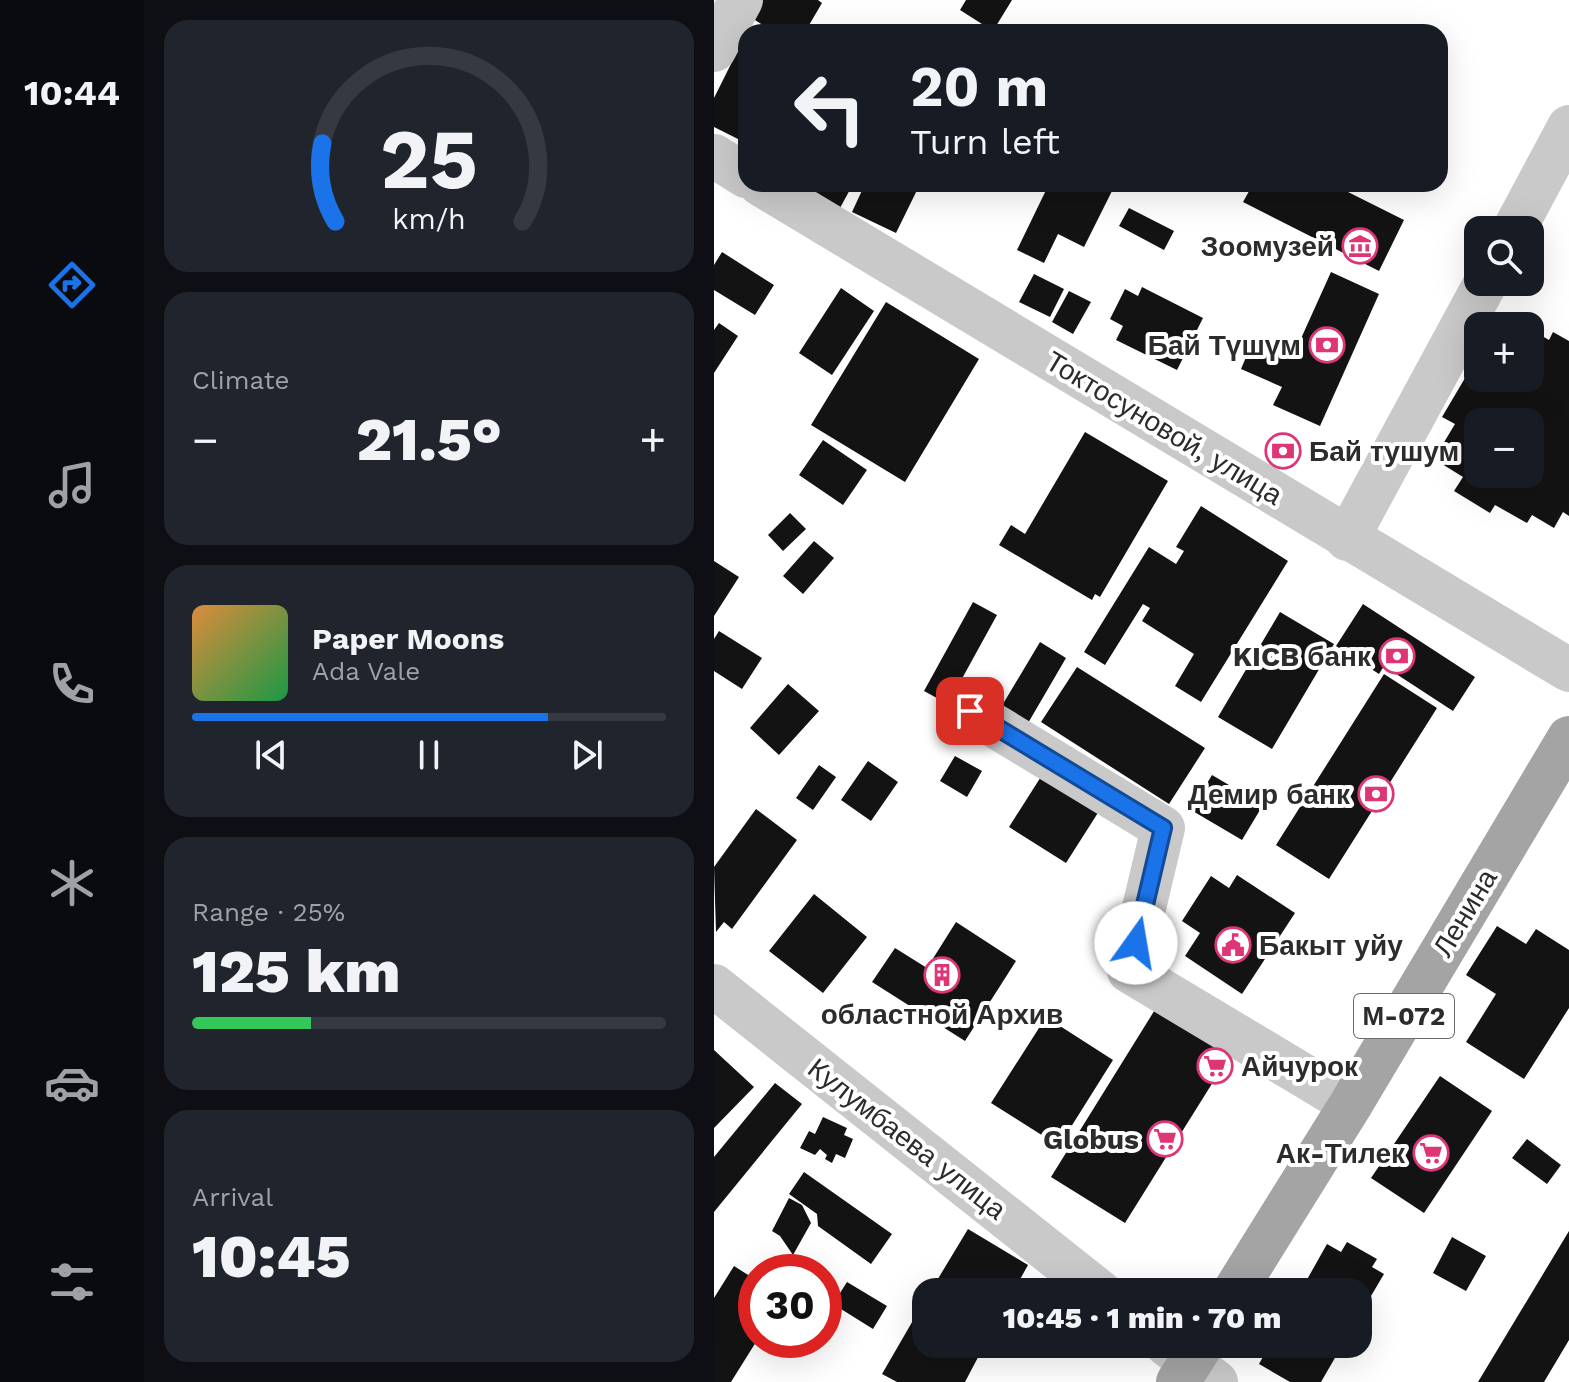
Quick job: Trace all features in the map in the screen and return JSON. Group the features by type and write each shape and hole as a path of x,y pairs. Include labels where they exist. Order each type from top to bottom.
{"main road":[{"name":"Ленина","path":"1243,1278 1351,1104 1569,738"}],"street":[{"path":"714,50 741,0"},
{"path":"1521,216 1569,127"},
{"path":"714,156 738,171"},
{"name":"Токтосуновой, улица","path":"773,192 1569,670"},
{"path":"1347,539 1478,296"},
{"path":"970,711 1163,828 1129,971 1351,1104"},
{"name":"Кулумбаева улица","path":"714,986 1082,1278"}],"building":[{"path":"761,0 818,0 822,3 810,24 761,24 750,17"},
{"path":"966,0 1012,0 997,24 982,24 960,10"},
{"path":"738,50 738,139 714,127 714,98"},
{"path":"809,192 849,192 840,208"},
{"path":"861,192 916,192 896,233 852,212"},
{"path":"1045,192 1112,192 1084,247 1058,234 1044,263 1017,250"},
{"name":"Зоомузей","path":"1249,192 1348,192 1404,220 1379,271 1243,202"},
{"path":"1129,208 1174,231 1164,250 1119,226"},
{"path":"722,252 774,285 755,315 714,290 714,265"},
{"name":"Бай Түшүм","path":"1331,272 1379,294 1320,426 1273,405 1282,387 1241,369 1255,336 1294,354"},
{"path":"1034,274 1064,289 1050,317 1019,302"},
{"path":"1142,287 1203,318 1177,370 1116,340 1123,326 1110,319 1125,289 1138,296"},
{"path":"841,288 874,311 832,375 799,353"},
{"path":"1069,291 1091,302 1073,334 1052,322"},
{"path":"886,302 979,359 905,482 811,425"},
{"path":"719,323 738,336 714,373 714,330"},
{"path":"1553,332 1569,341 1569,516 1563,512 1554,528 1532,515 1527,523 1495,505 1490,513 1454,491 1463,477 1434,459 1455,424 1442,417 1464,380 1464,392 1544,392 1544,337 1549,340"},
{"path":"1085,432 1168,481 1100,597 1095,594 1092,600 999,545 1011,525 1025,534"},
{"path":"823,440 867,470 843,505 799,475"},
{"path":"1201,506 1288,561 1201,702 1175,686 1194,654 1142,621 1150,608 1143,604 1105,665 1084,652 1149,547 1176,564 1184,551 1176,547"},
{"path":"790,513 806,529 783,551 768,535"},
{"path":"814,541 834,558 803,594 783,576"},
{"path":"714,561 739,577 714,616"},
{"path":"973,602 997,615 948,704 924,691"},
{"name":"KICB банк","path":"1363,604 1475,677 1453,711 1384,666 1379,674 1336,646"},
{"path":"1280,612 1334,644 1272,749 1218,717"},
{"path":"719,631 762,658 742,689 714,671 714,639"},
{"path":"1040,642 1066,658 1024,730 997,714"},
{"path":"1077,667 1205,748 1169,804 1041,722"},
{"path":"1384,674 1437,708 1329,879 1276,845"},
{"path":"788,684 819,711 779,755 750,728"},
{"path":"955,756 982,771 967,797 940,781"},
{"path":"868,761 898,782 871,821 841,800"},
{"path":"819,765 836,777 813,810 796,798"},
{"path":"1044,772 1101,808 1066,863 1009,827"},
{"path":"1212,775 1263,805 1242,840 1191,810"},
{"path":"756,809 797,840 732,929 724,922 716,932 714,867"},
{"name":"Бакыт уйу","path":"1237,875 1295,913 1242,994 1185,956 1200,933 1182,921 1211,876 1229,888"},
{"path":"814,894 867,937 823,993 769,951"},
{"name":"областной Архив","path":"956,922 1016,961 965,1041 872,982 895,948 927,968"},
{"path":"1497,926 1526,944 1536,929 1569,950 1569,1008 1524,1079 1466,1042 1496,994 1466,975"},
{"path":"1161,1000 1233,1050 1125,1223 1051,1177"},
{"path":"1046,1017 1113,1060 1059,1146 991,1103"},
{"path":"714,1050 754,1087 714,1128"},
{"path":"1440,1076 1492,1111 1424,1213 1371,1178"},
{"path":"775,1083 802,1104 714,1212 714,1157"},
{"path":"823,1117 847,1128 844,1135 853,1139 845,1158 836,1154 832,1163 825,1159 827,1155 820,1149 815,1155 800,1148 809,1131 815,1134"},
{"path":"1527,1139 1561,1165 1547,1184 1512,1158"},
{"path":"804,1172 892,1234 871,1264 818,1226 817,1214 789,1194"},
{"path":"789,1198 802,1205 811,1223 794,1254 780,1236 772,1231"},
{"path":"968,1229 1028,1265 1021,1278 938,1278"},
{"path":"1569,1231 1569,1340 1544,1382 1478,1382"},
{"path":"1452,1237 1486,1256 1466,1291 1433,1273"},
{"path":"1347,1242 1377,1259 1372,1267 1384,1274 1372,1294 1372,1278 1308,1278 1327,1244 1341,1252"},
{"path":"734,1266 738,1269 738,1358 746,1358 731,1382 714,1382 714,1298"},
{"path":"847,1282 887,1306 873,1329 842,1310 842,1290"},
{"path":"912,1322 912,1358 978,1358 965,1382 897,1382 882,1374"},
{"path":"1262,1358 1335,1358 1321,1382 1290,1382 1259,1364"}],"place":[{"name":"Зоомузей","path":"1360,246"},
{"name":"Бай Түшүм","path":"1327,345"},
{"name":"Бай тушум","path":"1283,451"},
{"name":"KICB банк","path":"1397,656"},
{"name":"Демир банк","path":"1376,794"},
{"name":"Бакыт уйу","path":"1233,945"},
{"name":"областной Архив","path":"942,975"},
{"name":"Айчурок","path":"1215,1066"},
{"name":"Globus","path":"1165,1139"},
{"name":"Ак-Тилек","path":"1431,1153"}],"route":[{"path":"970,711 1163,828 1136,943"}]}
